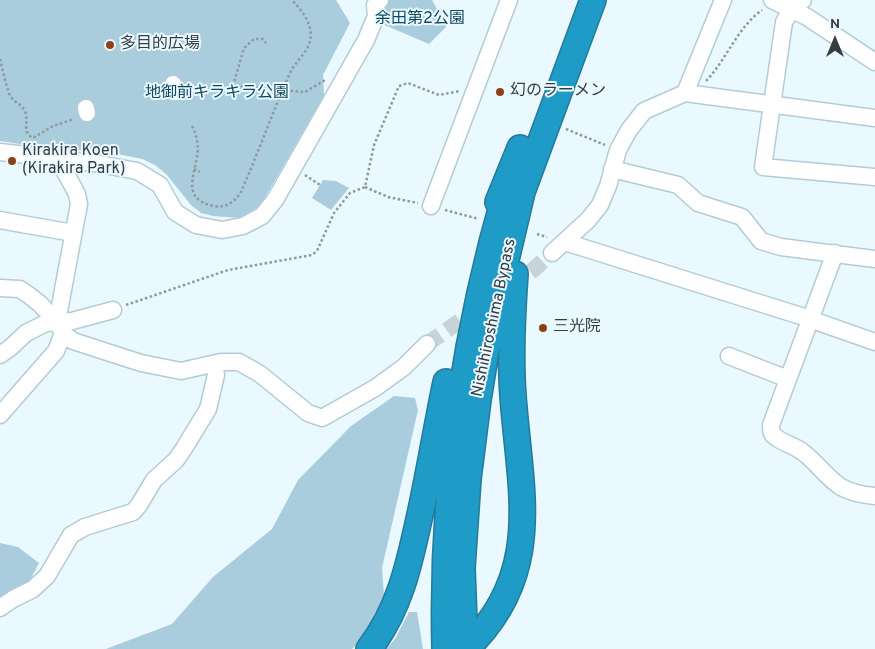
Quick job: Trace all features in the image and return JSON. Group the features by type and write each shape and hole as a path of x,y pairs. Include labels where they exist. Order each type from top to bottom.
{"highway":[{"name":"Nishihiroshima Bypass","path":"446,649 445,590 448,508 462,386 486,266 520,148 574,0"},
{"name":"Nishihiroshima Bypass","path":"465,649 462,568 468,479 489,332 522,192 593,0"},
{"path":"370,649 387,623 400,595 408,568 462,311 487,231 520,148"},
{"path":"465,649 487,626 504,599 516,568 524,520 513,394 512,321 522,192"}],"street":[{"path":"431,206 509,0"},
{"path":"685,93 722,0"},
{"path":"773,0 797,5 825,28 875,62"},
{"path":"0,152 94,163 137,171 160,185 175,212 196,224 222,230 243,226 262,216 275,200 366,40 376,16 376,2"},
{"path":"797,5 784,22 763,167 875,177"},
{"path":"552,253 588,220 600,205 608,186 618,150 629,130 644,111 685,93 875,118"},
{"path":"0,415 56,352 79,204 77,194 58,159"},
{"path":"612,169 678,185 698,203 742,217 762,241 781,247 875,259"},
{"path":"0,220 73,233"},
{"path":"565,242 875,342"},
{"path":"835,253 771,425 771,431 773,436 804,453 835,483 860,494 875,496"},
{"path":"0,288 20,290 40,304 73,341 97,350 162,368 181,371 214,364 239,362 260,374 308,413 322,418 375,388 404,367 427,344"},
{"path":"0,355 26,333 46,323 60,328 72,321 113,310"},
{"path":"729,356 788,379"},
{"path":"0,608 13,599 34,589 47,576 71,536 85,526 133,512 154,480 184,450 208,409 216,375 214,364"}],"path":[{"path":"192,126 198,144 191,186 196,198 202,202 222,207 232,203 240,194 291,70 311,40 309,25 304,13 292,0"},
{"path":"685,93 705,82 717,70 745,25 773,0"},
{"path":"233,86 244,48 254,39 263,40 266,43"},
{"path":"0,59 11,96 22,105 26,115 26,131 29,136 33,138 53,126 83,113"},
{"path":"365,187 374,145 399,86 408,83 439,95 474,90"},
{"path":"177,91 233,86 305,92"},
{"path":"562,128 618,150"},
{"path":"194,169 200,172"},
{"path":"113,310 228,270 312,255 317,251 334,212 350,193 365,187 388,197 482,220"}],"green space":[{"name":"地御前キラキラ公園","path":"0,0 336,0 350,23 323,75 324,96 260,206 239,218 201,213 191,205 166,174 155,165 142,159 103,151 52,149 0,141"},
{"name":"余田第2公園","path":"383,0 432,0 447,26 429,44 382,24"},
{"path":"323,180 336,181 349,188 331,210 312,198"},
{"path":"394,396 415,398 418,410 382,568 384,596 363,638 352,649 106,649 172,624 213,577 272,529 298,480 351,426"},
{"path":"0,543 18,547 39,563 28,584 0,606"},
{"path":"409,612 417,612 423,649 386,649 395,639"}],"tunnel":[{"path":"511,286 552,253"},
{"path":"427,344 480,307"}],"place":[{"name":"多目的広場","path":"110,45"},
{"name":"幻のラーメン","path":"500,92"},
{"name":"Kirakira Koen (Kirakira Park)","path":"12,161"},
{"name":"三光院","path":"543,328"}]}
